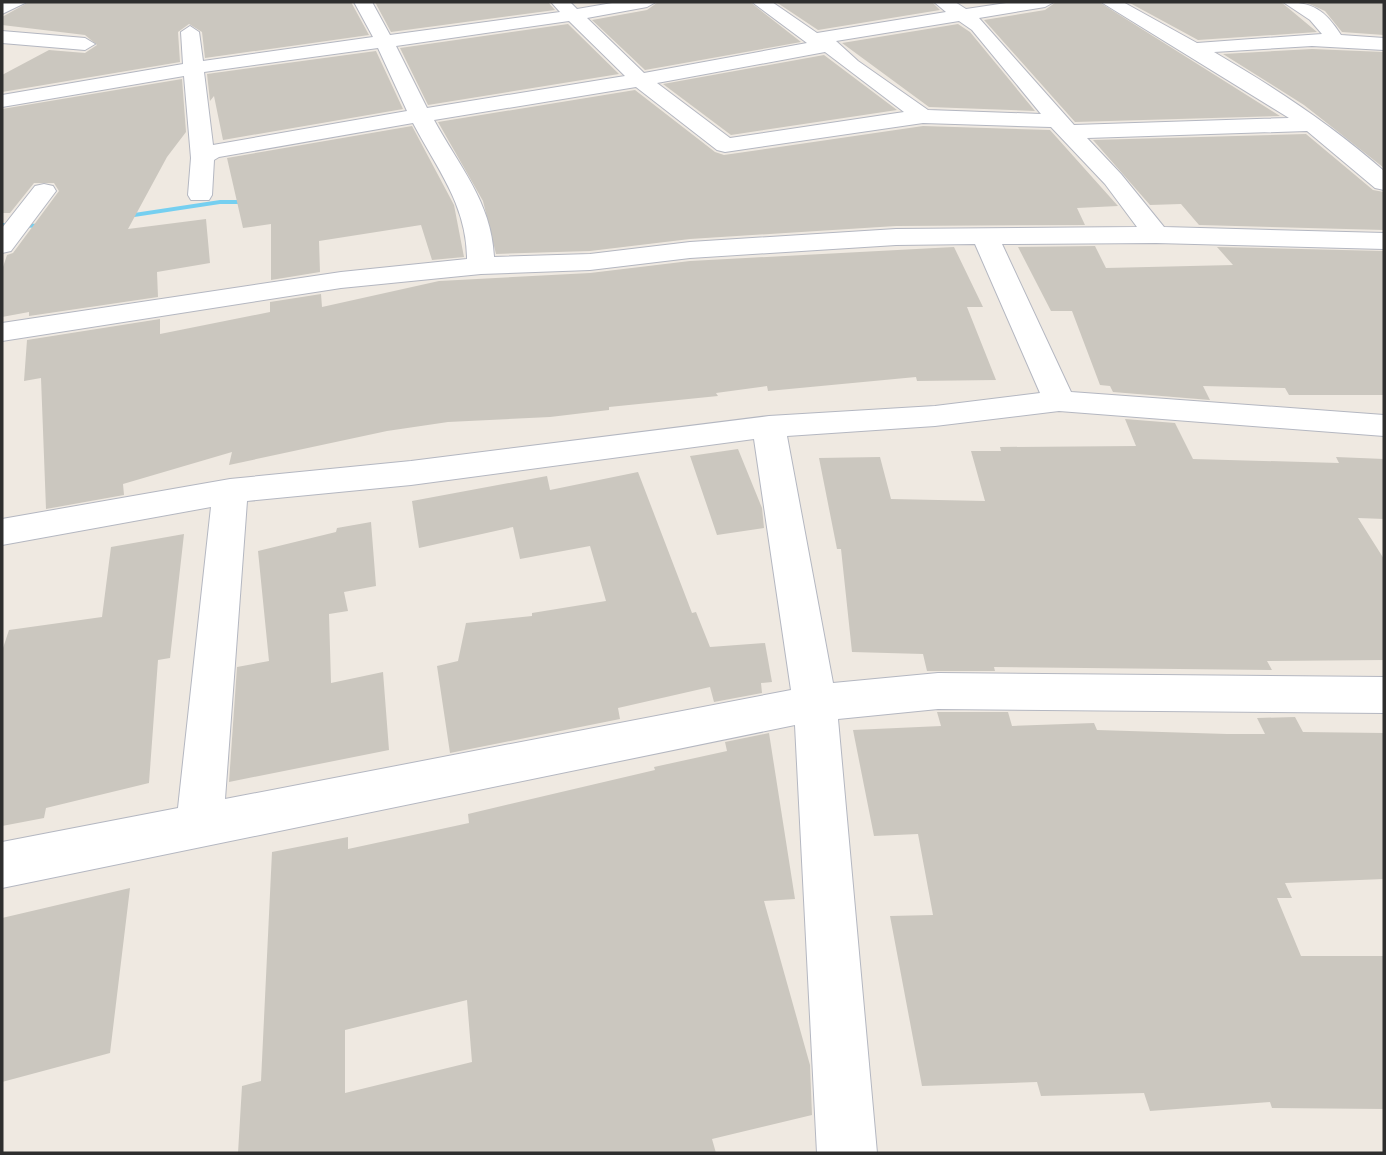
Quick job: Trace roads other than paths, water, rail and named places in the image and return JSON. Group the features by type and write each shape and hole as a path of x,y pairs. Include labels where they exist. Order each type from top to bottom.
{"street":[{"path":"2,9 18,2"},
{"path":"363,2 386,41 420,116 467,190 475,210 481,266"},
{"path":"2,100 193,68 386,41 567,9 648,2"},
{"path":"761,2 923,116"},
{"path":"943,2 966,15 1065,126 1156,235"},
{"path":"203,158 211,152 239,145 640,80 821,42 1045,2"},
{"path":"1110,2 1194,48 1311,124 1351,151 1384,183"},
{"path":"1292,2 1307,9 1327,26 1334,38"},
{"path":"567,9 640,80 725,145 923,116 1065,126 1311,124"},
{"path":"190,32 203,158 200,195"},
{"path":"2,37 85,44"},
{"path":"1194,48 1269,40 1334,38 1384,44"},
{"path":"2,245 44,191"},
{"path":"2,332 341,280 481,266 590,262 690,250 896,237 1156,235 1384,242"},
{"path":"985,236 1059,401"},
{"path":"2,532 230,491 411,473 769,427 935,416 1059,401 1384,426"},
{"path":"769,427 815,703 847,1153"},
{"path":"200,823 230,491"},
{"path":"2,865 200,823 815,703 938,691 1384,695"}],"waterway":[{"path":"121,217 220,202 251,202"},
{"path":"2,225 46,226"}]}
